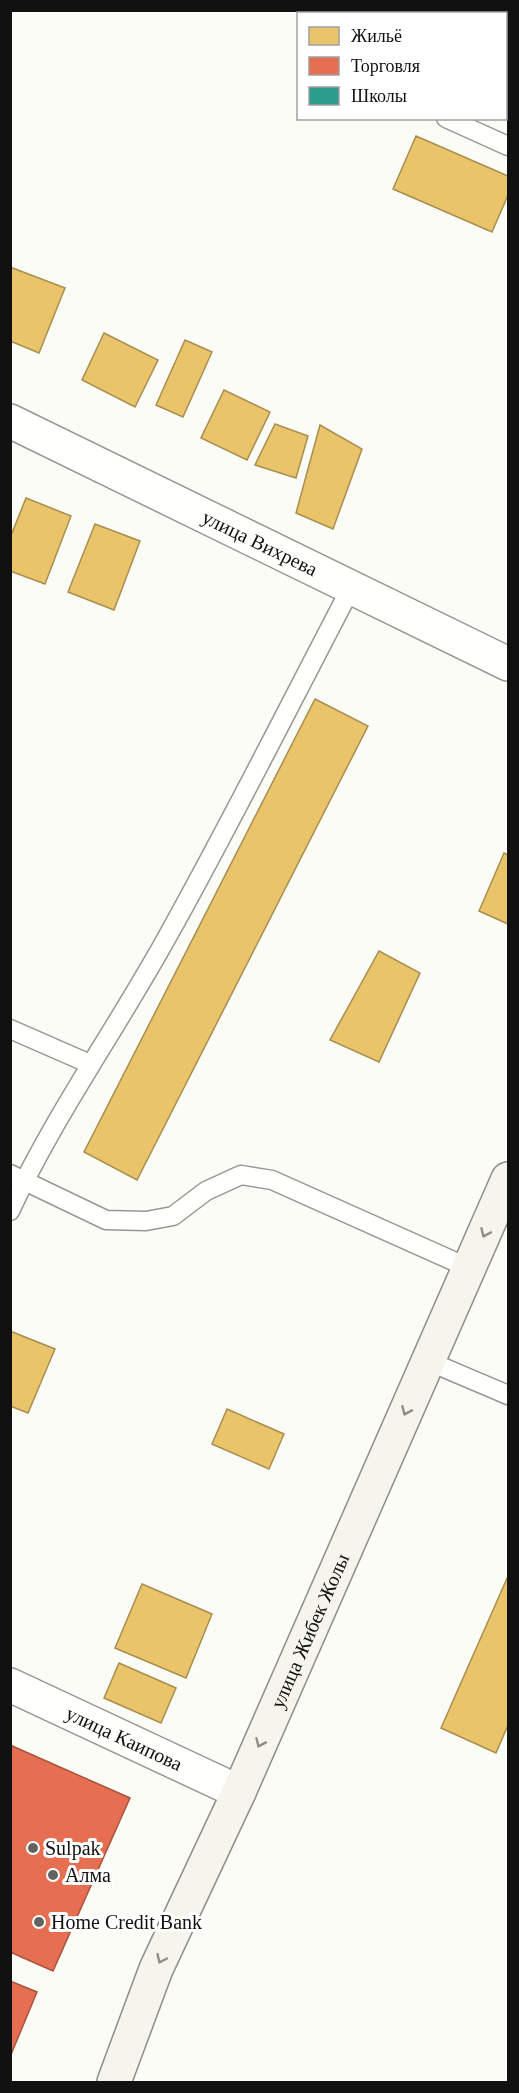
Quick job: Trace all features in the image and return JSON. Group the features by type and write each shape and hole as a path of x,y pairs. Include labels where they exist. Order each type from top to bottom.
{"main road":[{"name":"улица Жибек Жолы","path":"114,2082 156,1969 239,1792 508,1179"}],"street":[{"name":"улица Вихрева","path":"10,421 508,664"},
{"name":"улица Каипова","path":"10,1685 239,1792"}],"lane":[{"path":"450,120 508,146"},
{"path":"10,1211 18,1177 166,940 352,586"},
{"path":"10,1029 90,1064"},
{"path":"18,1177 106,1220 146,1221 172,1216 206,1191 240,1175 272,1180 470,1268"},
{"path":"428,1361 508,1395"}],"building: Жильё":[{"path":"416,136 508,176 508,195 492,232 393,189"},
{"path":"10,267 65,288 39,353 10,341"},
{"path":"104,333 158,360 135,407 82,380"},
{"path":"185,340 212,352 183,417 156,405"},
{"path":"224,390 270,412 247,460 201,438"},
{"path":"275,424 308,436 296,478 255,465"},
{"path":"320,425 362,449 333,529 296,513"},
{"path":"26,498 71,516 45,584 10,571 10,538"},
{"path":"95,524 140,541 114,610 68,592"},
{"path":"315,699 368,726 137,1180 84,1152"},
{"path":"504,853 508,855 508,924 479,911"},
{"path":"379,951 420,973 379,1062 330,1040"},
{"path":"10,1331 55,1349 28,1413 10,1406"},
{"path":"227,1409 284,1434 269,1469 212,1444"},
{"path":"508,1576 508,1725 496,1753 441,1728"},
{"path":"142,1584 212,1614 186,1678 115,1648"},
{"path":"119,1663 176,1688 161,1723 104,1698"}],"building: Торговля":[{"name":"Алма","path":"10,1745 130,1798 53,1971 10,1952"},
{"path":"10,1981 37,1992 10,2057"}],"building: Школы":[{"path":"396,10 490,10 490,12 396,12"}],"place":[{"name":"Sulpak","path":"33,1848"},
{"name":"Алма","path":"53,1875"},
{"name":"Home Credit Bank","path":"39,1922"}]}
